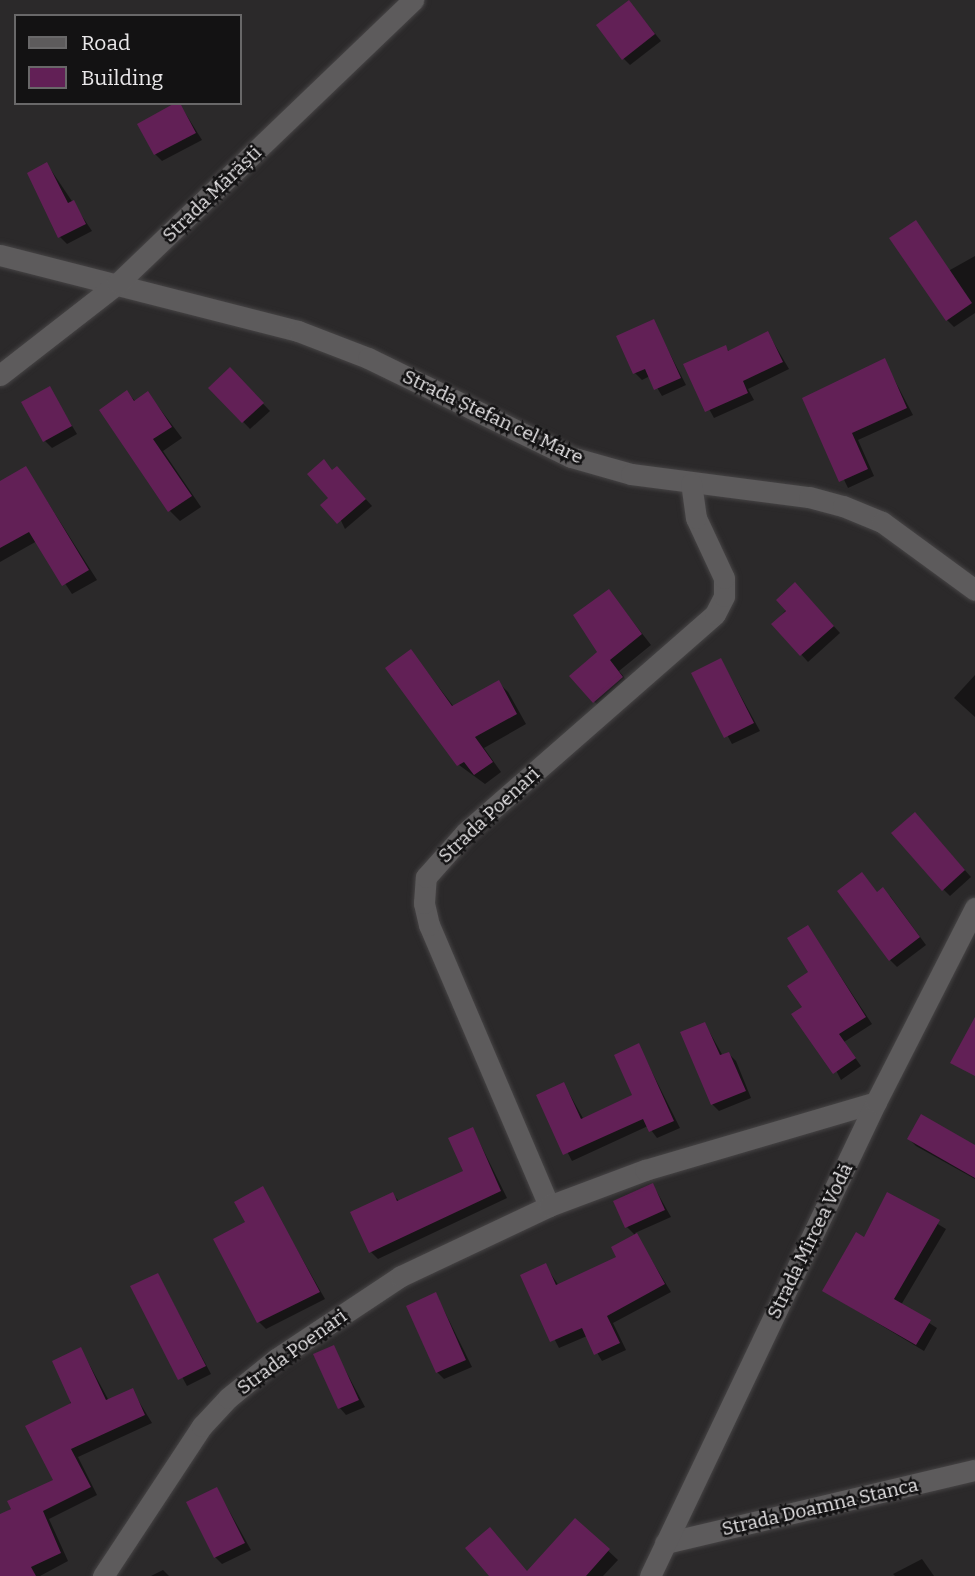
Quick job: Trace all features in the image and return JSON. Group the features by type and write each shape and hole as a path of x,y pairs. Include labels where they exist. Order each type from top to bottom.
{"street":[{"name":"Strada Mărăști","path":"0,375 118,283 413,0"},
{"name":"Strada Ștefan cel Mare","path":"0,255 298,331 368,358 571,457 691,483 809,497 843,506 882,522 975,590"},
{"name":"Strada Poenari","path":"550,1206 429,925 424,903 426,877 465,833 715,614 724,596 724,578 696,518 691,483"},
{"name":"Strada Mircea Vodă","path":"650,1576 876,1102 975,908"},
{"name":"Strada Poenari","path":"103,1576 202,1426 276,1359 401,1276 550,1206 645,1170 876,1102"},
{"name":"Strada Doamna Stanca","path":"665,1543 975,1470"}],"building":[{"path":"629,0 655,34 622,60 596,25"},
{"path":"171,105 181,105 196,133 154,155 137,124"},
{"path":"47,162 68,203 74,200 86,224 58,238 27,173"},
{"path":"916,220 972,303 946,321 889,238"},
{"path":"654,319 681,378 654,390 645,369 633,374 616,336"},
{"path":"768,331 783,362 743,381 748,393 705,412 683,364 726,345 728,351"},
{"path":"885,358 907,408 852,433 868,469 839,482 802,398"},
{"path":"230,367 264,403 242,423 208,388"},
{"path":"50,386 72,426 43,442 21,402"},
{"path":"127,390 134,401 148,391 172,427 153,439 192,496 168,512 99,410"},
{"path":"324,459 332,470 337,466 366,499 337,524 320,505 328,498 307,474"},
{"path":"26,466 89,570 62,586 29,532 0,548 0,481"},
{"path":"795,582 834,626 800,656 771,624 786,611 776,600"},
{"path":"609,589 642,634 610,660 623,677 593,703 569,676 597,652 573,615"},
{"path":"411,649 452,706 499,680 517,714 475,737 493,762 474,775 464,762 457,766 385,668"},
{"path":"721,658 754,723 724,738 691,673"},
{"path":"915,812 965,870 942,891 891,833"},
{"path":"862,872 877,892 883,887 920,937 889,961 837,891"},
{"path":"808,925 866,1017 839,1034 856,1058 833,1074 791,1014 802,1007 787,986 808,972 787,938"},
{"path":"975,1017 975,1076 950,1063"},
{"path":"705,1022 720,1055 729,1052 746,1091 711,1105 680,1032"},
{"path":"639,1043 674,1121 649,1132 643,1119 563,1155 536,1095 564,1082 581,1119 632,1095 614,1055"},
{"path":"921,1114 975,1145 975,1178 907,1139"},
{"path":"473,1127 501,1191 369,1253 350,1212 393,1192 397,1201 463,1171 448,1138"},
{"path":"653,1183 665,1210 625,1228 613,1201"},
{"path":"263,1186 320,1292 257,1323 213,1239 245,1222 234,1202"},
{"path":"887,1192 940,1220 894,1299 931,1320 916,1345 822,1291 856,1232 864,1237"},
{"path":"637,1233 665,1284 607,1316 620,1343 594,1355 582,1328 550,1342 520,1275 546,1263 556,1285 616,1257 611,1247"},
{"path":"158,1273 206,1366 178,1380 130,1286"},
{"path":"436,1292 466,1360 436,1373 406,1306"},
{"path":"334,1345 359,1400 338,1409 313,1354"},
{"path":"81,1347 106,1400 133,1388 145,1415 71,1449 91,1487 43,1511 61,1553 31,1567 36,1576 0,1576 0,1514 11,1509 7,1501 53,1480 25,1426 71,1403 52,1361"},
{"path":"217,1487 245,1543 214,1558 186,1502"},
{"path":"575,1518 610,1549 586,1576 489,1576 465,1548 490,1527 527,1571"}]}
